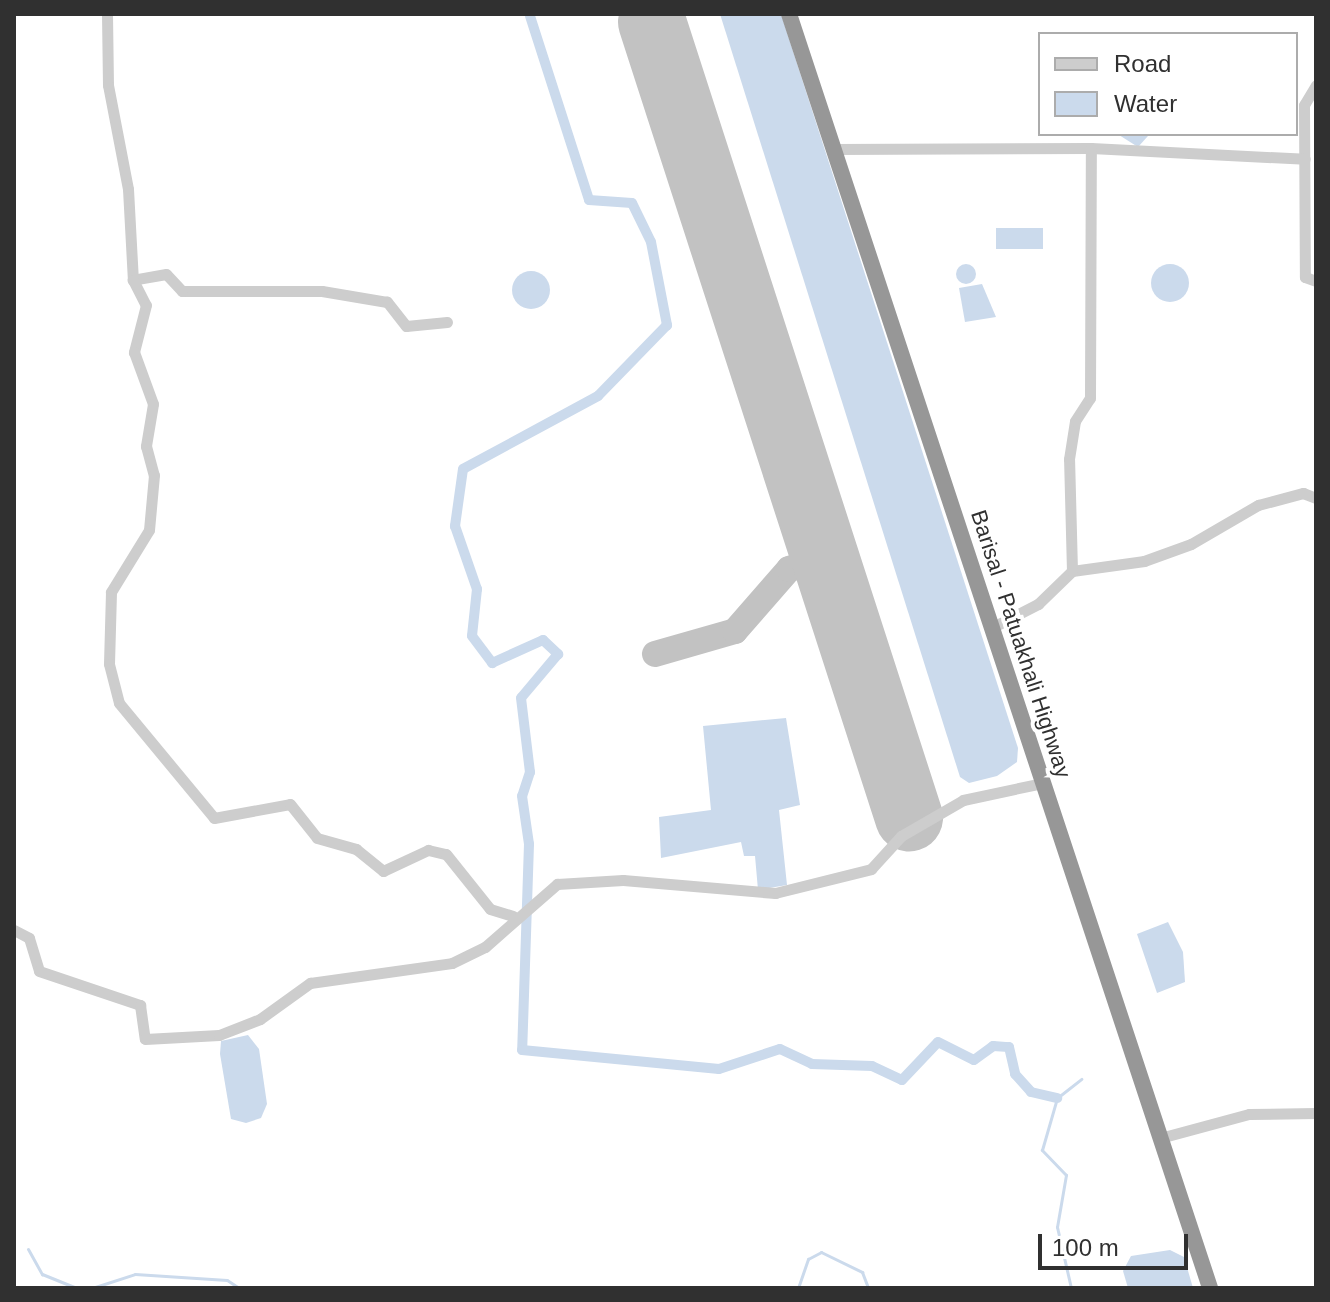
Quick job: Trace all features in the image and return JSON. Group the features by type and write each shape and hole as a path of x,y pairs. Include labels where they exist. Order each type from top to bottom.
{"highway":[{"name":"Barisal - Patuakhali Highway","path":"789,14 1210,1288"}],"street":[{"path":"107,14 108,85 128,189 133,280 146,305 134,352 153,404 146,446 154,475 149,530 111,592 105,625 119,703 214,818 290,804 317,838 356,849 383,871 428,850 446,854 490,909 513,916"},
{"path":"1316,85 1304,105 1305,277 1316,281"},
{"path":"833,149 1091,148 1305,159"},
{"path":"1072,571 1069,459 1075,421 1090,398 1091,148"},
{"path":"133,280 166,274 182,291 322,291 387,302 406,326 447,322"},
{"path":"993,627 1038,604 1072,571 1144,561 1191,544 1258,505 1303,493 1316,498"},
{"path":"14,930 29,938 39,971 140,1005 145,1039 219,1035 260,1019 310,983 452,963 485,947 513,916 557,884 623,880 729,892 791,889 871,869 901,836 963,800 1010,784 1042,783"},
{"path":"1160,1138 1249,1114 1316,1113"}],"water":[{"path":"720,14 781,14 1018,748 1017,762 997,776 969,783 960,777"},
{"path":"1121,136 1148,136 1138,147"},
{"path":"996,228 1043,228 1043,249 996,249"},
{"path":"966,264 973,267 976,274 973,281 966,284 959,281 956,274 959,267"},
{"path":"1170,264 1184,269 1189,283 1184,297 1170,302 1156,297 1151,283 1156,269"},
{"path":"531,271 545,276 550,290 545,304 531,309 517,304 512,290 517,276"},
{"path":"982,284 996,317 965,322 959,288"},
{"path":"786,718 800,805 779,810 787,885 758,890 755,856 744,856 741,842 661,858 659,817 711,810 703,726"},
{"path":"1168,922 1183,952 1185,982 1157,993 1137,934"},
{"path":"248,1035 259,1049 267,1104 261,1118 246,1123 231,1119 220,1054 221,1041"},
{"path":"1170,1250 1184,1257 1193,1288 1128,1288 1123,1271 1131,1256"}],"waterway":[{"path":"530,16 589,200 632,203 651,242 667,325 598,396 463,469 455,526 477,589 472,636 492,663 543,640 558,654 521,698 530,772 522,796 529,844 522,1050 719,1069 780,1049 812,1064 872,1066 902,1080 938,1042 974,1060 993,1046 1009,1047 1015,1074 1031,1092 1057,1098"},
{"path":"1071,1288 1057,1227 1066,1175 1042,1150 1057,1098 1081,1079"},
{"path":"28,1249 42,1274 77,1288"},
{"path":"798,1288 808,1259 821,1252 862,1272 868,1288"},
{"path":"92,1288 135,1274 227,1280 239,1288"}],"taxiway":[{"path":"655,654 735,631 789,569 825,558"}],"runway":[{"path":"652,22 909,817"}]}
